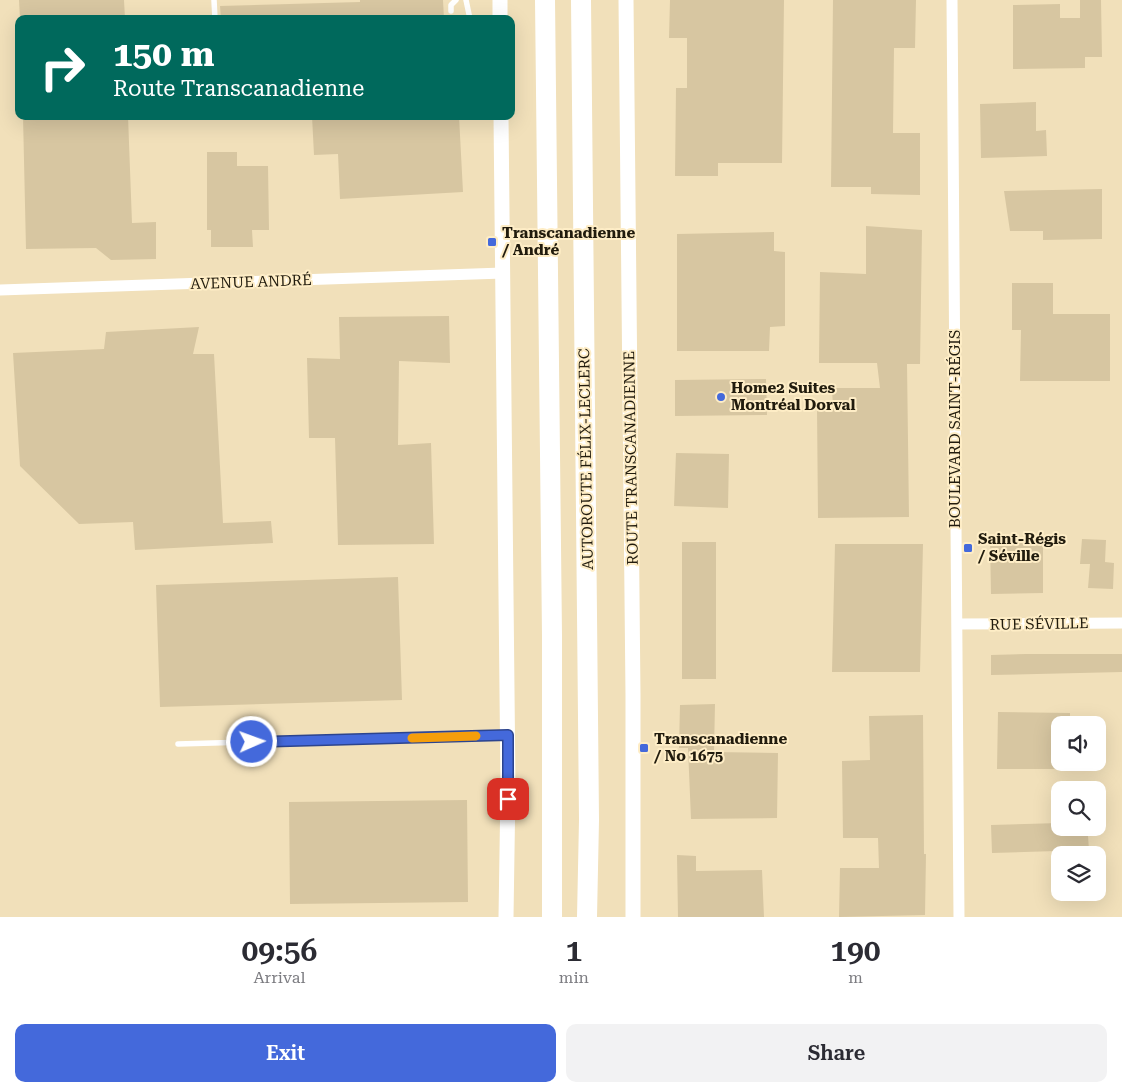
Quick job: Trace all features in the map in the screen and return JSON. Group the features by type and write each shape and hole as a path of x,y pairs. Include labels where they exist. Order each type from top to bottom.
{"highway":[{"path":"544,0 546,43 553,792 552,917"},
{"name":"AUTOROUTE FÉLIX-LECLERC","path":"581,0 589,820 587,917"},
{"path":"583,148 593,0"}],"main road":[{"path":"500,0 500,15"},
{"name":"ROUTE TRANSCANADIENNE","path":"626,0 633,696 633,917"},
{"path":"501,120 508,735 506,917"}],"street":[{"name":"BOULEVARD SAINT-RÉGIS","path":"952,0 959,917"},
{"name":"AVENUE ANDRÉ","path":"0,290 503,273"},
{"name":"RUE SÉVILLE","path":"957,624 1122,623"}],"lane":[{"path":"214,0 215,15"},
{"path":"451,11 451,5 456,0"},
{"path":"466,0 469,15"},
{"path":"178,744 508,735"}],"building":[{"path":"19,0 124,0 125,15 20,15"},
{"path":"360,0 443,0 444,15 221,15 220,6 360,2"},
{"path":"670,0 784,0 782,163 718,163 718,176 675,176 676,88 687,88 687,38 669,38"},
{"path":"833,0 916,0 915,48 894,48 893,133 920,133 920,195 871,194 871,187 831,187"},
{"path":"1080,0 1101,0 1102,57 1085,57 1085,68 1013,69 1013,5 1060,4 1060,18 1080,18"},
{"path":"1036,102 1036,131 1046,130 1047,156 981,158 980,104"},
{"path":"23,120 128,120 132,223 156,222 156,259 111,260 96,248 26,249"},
{"path":"312,120 459,120 463,192 340,199 338,154 314,155"},
{"path":"207,152 237,152 237,166 268,166 269,230 252,230 253,247 211,247 211,230 207,230"},
{"path":"1102,189 1102,239 1043,240 1043,231 1010,231 1004,191"},
{"path":"866,226 922,230 920,364 907,364 909,517 818,518 817,408 833,408 832,388 880,388 877,363 819,363 820,272 866,274"},
{"path":"774,232 774,251 785,252 785,326 770,327 769,351 677,351 677,234"},
{"path":"1012,283 1053,283 1053,314 1110,314 1110,381 1020,381 1021,330 1012,330"},
{"path":"449,316 450,363 399,361 398,445 431,443 434,544 338,545 335,438 309,438 307,358 340,359 339,317"},
{"path":"199,327 193,354 214,354 223,523 271,521 273,543 135,550 133,522 79,524 20,466 13,353 104,349 106,332"},
{"name":"Home2 Suites Montréal Dorval","path":"766,379 767,415 675,416 675,380"},
{"path":"676,453 729,454 728,508 674,506"},
{"path":"1082,539 1106,540 1105,562 1114,563 1113,589 1088,588 1090,564 1080,564"},
{"path":"1043,540 1043,593 991,594 990,541"},
{"path":"682,542 716,542 716,679 682,679"},
{"path":"835,544 923,544 920,672 832,672"},
{"path":"398,577 402,700 160,707 156,585"},
{"path":"1122,654 1122,672 991,675 991,655"},
{"path":"715,704 714,752 778,753 777,818 691,819 688,748 679,748 680,705"},
{"path":"998,712 1070,713 1070,716 1051,716 1051,769 997,769"},
{"path":"923,715 924,854 926,854 925,915 839,917 840,868 879,868 878,838 843,838 842,761 870,760 869,716"},
{"path":"467,800 468,902 290,904 289,802"},
{"path":"1051,823 1051,836 1088,836 1089,846 1051,846 1051,851 992,853 991,825"},
{"path":"677,855 696,856 696,871 762,870 764,917 678,917"}],"slow traffic":[{"path":"412,738 476,736"}],"place":[{"name":"Transcanadienne / André","path":"492,242"},
{"name":"Home2 Suites Montréal Dorval","path":"721,397"},
{"name":"Saint-Régis / Séville","path":"968,548"},
{"name":"Transcanadienne / No 1675","path":"644,748"}],"route":[{"path":"252,742 508,735 508,799"}]}
